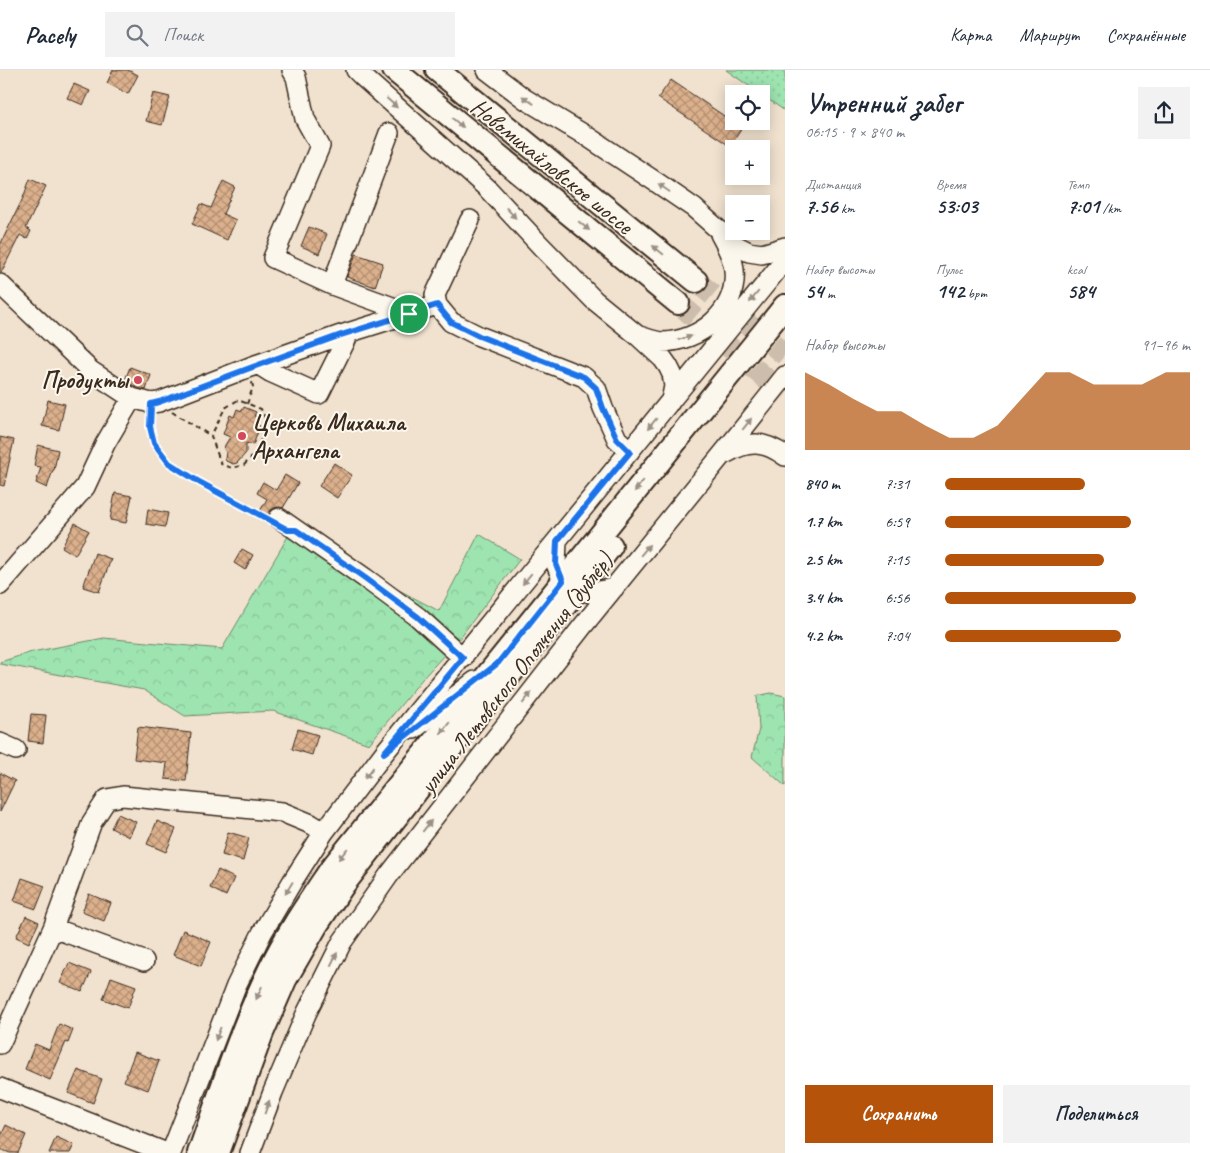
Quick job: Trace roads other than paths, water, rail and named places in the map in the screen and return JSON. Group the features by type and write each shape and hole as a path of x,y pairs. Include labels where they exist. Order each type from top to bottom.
{"main road":[{"name":"Новомихайловское шоссе","path":"394,70 678,303"},
{"name":"Новомихайловское шоссе","path":"437,70 696,281"},
{"path":"218,1153 266,1024 286,980 316,926 344,884 416,790 552,622 570,585 785,306"},
{"path":"198,1153 245,1025 270,969 302,913 331,869 498,663 570,585 785,329"}],"street":[{"path":"292,70 296,77 305,120 320,146 273,258 332,285 409,314"},
{"path":"356,70 486,187 594,300 664,359 672,374 674,386 669,403"},
{"path":"487,70 525,99 588,137 694,208 737,246 749,252 762,254 785,247"},
{"path":"332,285 389,133"},
{"path":"470,220 435,295 437,305 451,322 479,336 584,377 596,388 617,439 630,452"},
{"path":"637,335 659,342 675,341 693,336 709,326 720,314 729,300 734,285 734,268 729,251 717,229"},
{"name":"улица Летовского Ополчения (дублёр)","path":"171,1153 236,986 262,933 324,832 384,753 785,260"},
{"path":"0,284 91,371 132,398 155,403 341,335 437,305"},
{"path":"254,366 319,394 346,340 341,335"},
{"name":"улица Летовского Ополчения (дублёр)","path":"250,1153 306,1014 342,942 389,875 582,627 785,376"},
{"path":"0,585 85,487 105,444 132,398"},
{"path":"721,456 745,444 758,444 769,447 785,456"},
{"path":"271,518 365,578 418,617 463,658"},
{"path":"557,541 556,564 570,585 590,593 614,588"},
{"path":"384,753 498,663"},
{"path":"0,1044 52,928 92,822 107,799 123,796 282,812 311,824 324,832"},
{"path":"52,928 144,962"},
{"path":"0,1088 167,1153"}],"tunnel":[{"path":"696,281 785,355"},
{"path":"678,303 785,395"}],"place":[{"name":"Продукты","path":"138,380"},
{"name":"Церковь Михаила Архангела","path":"242,436"}]}
